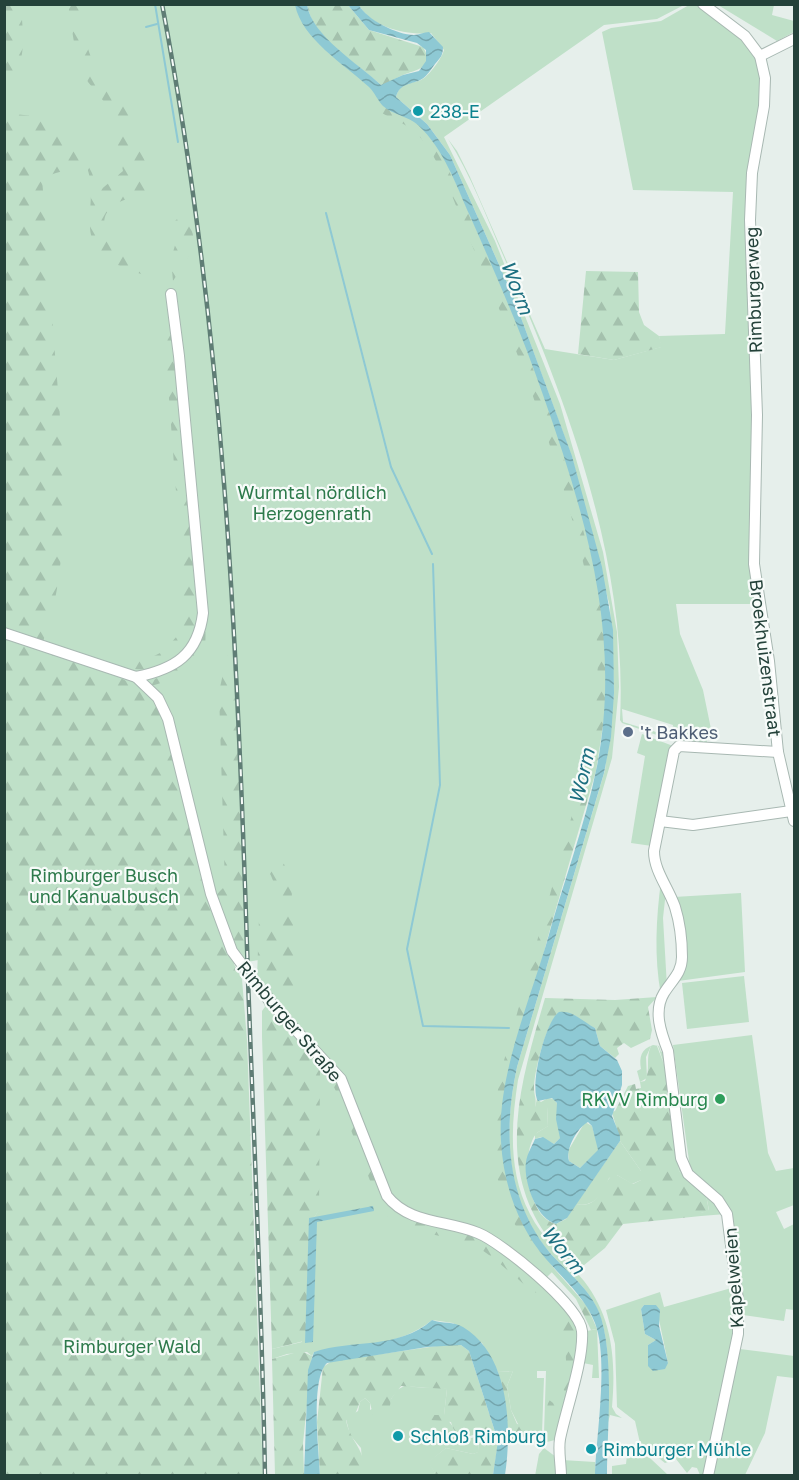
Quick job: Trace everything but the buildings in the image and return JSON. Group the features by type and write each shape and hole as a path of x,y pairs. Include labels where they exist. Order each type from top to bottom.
{"street":[{"path":"703,4 738,29 760,57 795,39"},
{"name":"Rimburgerweg","path":"754,564 757,415 750,220 752,173 765,96 760,57"},
{"path":"4,633 136,677 165,669 188,653 199,636 203,613 171,294"},
{"name":"Broekhuizenstraat","path":"754,564 769,661 778,752 793,816"},
{"name":"Rimburger Straße","path":"136,677 164,709 211,894 232,951 270,1002 340,1079 387,1196 407,1214 481,1234 558,1293 577,1315 582,1336 560,1439 561,1476"},
{"name":"Kapelweien","path":"708,1476 738,1334 738,1300 727,1214 718,1200 688,1174 681,1158 668,1051 661,1036 658,1015 662,996 679,974 682,961 679,921 654,859 674,751 679,746 778,752"},
{"path":"660,821 693,825 793,816"}],"green space":[{"path":"5,4 21,5 23,47 18,67 13,76 5,82"},
{"name":"Wurmtal nördlich Herzogenrath","path":"4,5 301,5 310,23 438,142 539,372 595,553 611,673 507,1107 507,1166 522,1212 554,1270 544,1280 579,1325 555,1440 547,1442 544,1433 546,1371 537,1371 537,1378 544,1378 542,1433 538,1437 530,1437 532,1434 529,1427 519,1426 511,1410 507,1386 513,1371 498,1372 482,1343 453,1323 432,1320 406,1335 376,1344 314,1352 312,1356 307,1352 287,1354 272,1359 272,1349 302,1342 314,1218 319,1209 319,1062 267,1013 262,998 265,959 5,1000"},
{"path":"68,5 85,5 83,26 95,69 129,111 135,139 147,165 149,189 114,205 106,215 105,224 108,234 126,252 155,271 156,275 147,276 130,270 109,260 97,249 91,237 90,177 84,160 75,167 42,179 60,415 63,535 53,611 42,644 5,629 5,113 33,116 45,120 71,142 72,148 82,157 89,167 98,192 123,171 110,109 88,82 77,61"},
{"path":"307,5 348,5 369,30 423,47 426,64 381,85 327,39 318,29"},
{"path":"359,5 684,5 657,19 604,25 444,137 495,241 560,404 603,552 617,632 619,687 612,758 518,1080 513,1131 518,1182 530,1214 548,1241 594,1295 607,1325 613,1357 612,1407 622,1418 610,1415 607,1426 607,1354 599,1313 584,1288 550,1253 524,1211 516,1188 509,1140 517,1067 605,770 614,693 610,607 572,457 513,296 450,155 427,124 396,97 403,86 428,75 444,50 431,33 411,33 390,28 372,19"},
{"path":"689,5 696,5 707,12 730,28 749,48 761,73 762,87 754,137 756,604 676,604 680,634 703,690 711,729 705,731 708,747 680,743 622,723 620,720 620,661 614,602 604,544 589,485 551,371 529,316 472,184 448,139 457,151 470,177 545,349 614,360 661,347 659,336 725,334 733,192 633,190 602,32 611,28 661,21","holes":["622,709 673,725 672,732 677,733 676,738 623,722"]},
{"path":"718,5 774,5 772,15 794,21 794,32 777,41"},
{"path":"380,101 385,107 402,114 419,126 441,153 488,258 544,396 568,471 601,600 605,638 605,713 596,771 507,1077 501,1142 509,1189 524,1226 544,1257 587,1306 597,1329 591,1330 576,1299 528,1246 511,1218 497,1177 492,1131 500,1075 590,750 598,672 592,604 555,460 516,350 448,185 425,143 416,133 372,105"},
{"path":"188,209 195,246 173,281 171,259 178,235 175,221"},
{"path":"586,271 638,272 639,312 644,325 659,336 662,347 614,360 578,354"},
{"path":"161,292 168,301 200,614 190,642 182,652 160,666 133,669 118,666 119,660 152,657 164,651 177,636 180,618 181,558"},
{"path":"233,618 246,967 236,951 215,896 225,886 219,692 228,651 230,619"},
{"path":"205,619 205,645 199,660 180,675 151,686 155,679 175,669"},
{"name":"Rimburger Wald","path":"4,637 115,675 151,698 161,713 225,948 242,979 247,1040 263,1475 5,1475"},
{"path":"642,734 673,746 652,846 631,843 645,756 637,753"},
{"path":"254,844 263,853 281,859 291,876 296,987 281,1011 257,979 259,918 269,915 281,918 273,882"},
{"path":"661,881 666,891 663,918 667,987 661,995 656,938"},
{"path":"741,893 745,972 678,981 683,972 686,952 674,897"},
{"path":"744,976 749,1022 687,1029 682,983"},
{"path":"657,997 648,1007 652,1030 650,1039 631,1048 624,1043 617,1048 619,1054 615,1058 600,1046 595,1028 580,1021 576,1016 560,1012 555,1017 542,1047 535,1080 535,1107 547,1107 548,1126 537,1133 531,1143 528,1156 529,1184 538,1210 546,1219 556,1224 566,1219 576,1204 584,1205 594,1200 612,1175 617,1175 633,1184 641,1180 641,1171 620,1141 612,1112 615,1111 628,1086 635,1084 636,1089 641,1088 640,1082 645,1081 647,1077 649,1050 651,1046 657,1046 665,1067 679,1171 706,1195 709,1211 701,1213 701,1216 623,1224 605,1248 578,1270 550,1240 532,1212 522,1182 517,1152 521,1090 545,998 615,1000"},
{"path":"267,1004 339,1080 391,1202 481,1236 571,1310 579,1341 560,1426 552,1426 546,1421 548,1399 558,1413 560,1412 564,1391 560,1377 566,1369 563,1336 554,1304 545,1296 534,1292 494,1259 471,1244 423,1233 401,1225 381,1210 339,1098 334,1087 320,1070 319,1210 314,1218 308,1340 272,1349 262,1037 262,1011"},
{"path":"752,1035 768,1153 776,1171 794,1168 794,1205 776,1212 784,1229 794,1224 794,1310 786,1309 784,1321 743,1315 740,1349 794,1356 794,1378 777,1376 765,1433 745,1475 710,1475 736,1351 733,1223 690,1168 673,1045"},
{"path":"653,1045 659,1046 661,1052 664,1051 680,1158 726,1214 701,1216 701,1213 709,1210 706,1195 679,1171 665,1067 658,1046 651,1046"},
{"path":"651,1046 646,1057 647,1078 640,1082 637,1071 641,1069 640,1061 646,1049"},
{"path":"548,1098 554,1099 558,1105 557,1120 561,1137 554,1144 541,1137 535,1139 535,1134 548,1126 547,1107 535,1107 537,1099 541,1102"},
{"path":"585,1122 592,1126 599,1150 580,1168 569,1161 568,1151"},
{"path":"620,1141 641,1171 641,1180 632,1184 617,1175 609,1178 601,1194 593,1201 583,1205 576,1204"},
{"path":"735,1287 737,1311 707,1475 700,1475 697,1468 692,1467 687,1473 676,1459 665,1463 640,1443 635,1421 617,1407 615,1344 606,1310 660,1292 664,1307","holes":["644,1305 656,1305 668,1363 648,1359 648,1345 656,1340 645,1334 641,1309"]},
{"path":"597,1329 599,1378 592,1378 593,1365 583,1363 587,1331"},
{"path":"444,1345 461,1345 469,1351 498,1441 488,1439 483,1431 468,1436 460,1435 451,1422 430,1420 430,1415 444,1415 447,1389 401,1386 391,1399 389,1412 373,1415 370,1403 365,1398 360,1402 354,1417 346,1420 363,1459 363,1475 320,1476 317,1422 323,1367 332,1361"},
{"path":"301,1351 312,1356 303,1443 304,1475 275,1475 272,1359"},
{"path":"513,1371 507,1386 511,1410 517,1424 529,1426 533,1431 530,1437 521,1437 518,1442 509,1441 498,1372"},
{"path":"406,1385 447,1389 444,1415 460,1436 472,1438 483,1431 488,1439 498,1441 498,1444 489,1443 484,1447 483,1437 477,1438 479,1452 473,1454 446,1448 429,1462 436,1475 363,1475 361,1448 350,1435 346,1419 358,1411 360,1402 365,1398 370,1403 370,1410 391,1399 397,1390"},
{"path":"479,1436 483,1436 484,1447 489,1443 498,1444 493,1475 436,1475 428,1462 446,1448 473,1454 478,1452"},
{"path":"628,1446 651,1459 668,1475 612,1476 612,1466 626,1464"},
{"path":"544,1448 556,1457 559,1475 535,1476 539,1454"},
{"path":"562,1460 595,1462 595,1475 563,1475"}],"water":[{"path":"295,5 307,5 318,28 327,38 381,85 419,71 426,61 426,50 417,43 369,30 348,5 359,5 375,21 399,32 414,35 429,32 443,47 441,57 426,76 403,86 396,97 427,124 450,155 513,296 572,456 602,567 613,630 614,693 611,737 604,773 517,1067 510,1116 510,1140 512,1164 524,1210 535,1232 550,1253 590,1295 599,1312 604,1329 609,1370 607,1475 595,1475 601,1398 601,1356 595,1323 580,1297 546,1259 527,1233 509,1188 501,1141 504,1092 515,1042 580,833 597,766 604,718 605,670 596,578 573,486 535,372 499,282 442,156 418,125 383,106 369,87 315,40 299,17"},
{"path":"559,1012 569,1013 595,1028 600,1046 617,1060 622,1071 622,1085 612,1116 620,1141 567,1218 556,1224 542,1215 532,1198 526,1170 527,1156 535,1139 543,1137 554,1144 560,1138 556,1119 557,1103 552,1098 538,1101 536,1094 540,1055 554,1018","holes":["588,1122 592,1126 598,1150 580,1168 569,1161 569,1151 580,1129"]},
{"path":"373,1206 374,1211 317,1222 313,1342 305,1343 309,1218"},
{"path":"644,1305 656,1305 660,1310 659,1326 668,1363 665,1369 653,1371 648,1366 648,1345 656,1340 645,1334 641,1309"},
{"path":"432,1320 463,1327 479,1340 490,1355 499,1374 507,1415 505,1475 493,1475 498,1441 469,1351 461,1345 427,1347 327,1363 322,1371 317,1399 320,1475 304,1475 308,1370 314,1352 405,1336"}],"waterway":[{"path":"155,4 178,142"},
{"path":"146,27 157,24"},
{"path":"326,213 391,467 432,554"},
{"path":"433,564 440,785 407,949 423,1026 509,1028"}],"railway":[{"path":"162,4 183,126 200,247 214,368 233,611 260,1289 265,1476"}],"place":[{"name":"238-E","path":"418,111"},
{"name":"'t Bakkes","path":"628,732"},
{"name":"RKVV Rimburg","path":"720,1099"},
{"name":"Schloß Rimburg","path":"398,1436"},
{"name":"Rimburger Mühle","path":"591,1449"}],"water label":[{"name":"Worm","path":"518,287"},
{"name":"Worm","path":"581,776"},
{"name":"Worm","path":"564,1249"}],"park label":[{"name":"Rimburger Busch und Kanualbusch","path":"104,885"}]}
